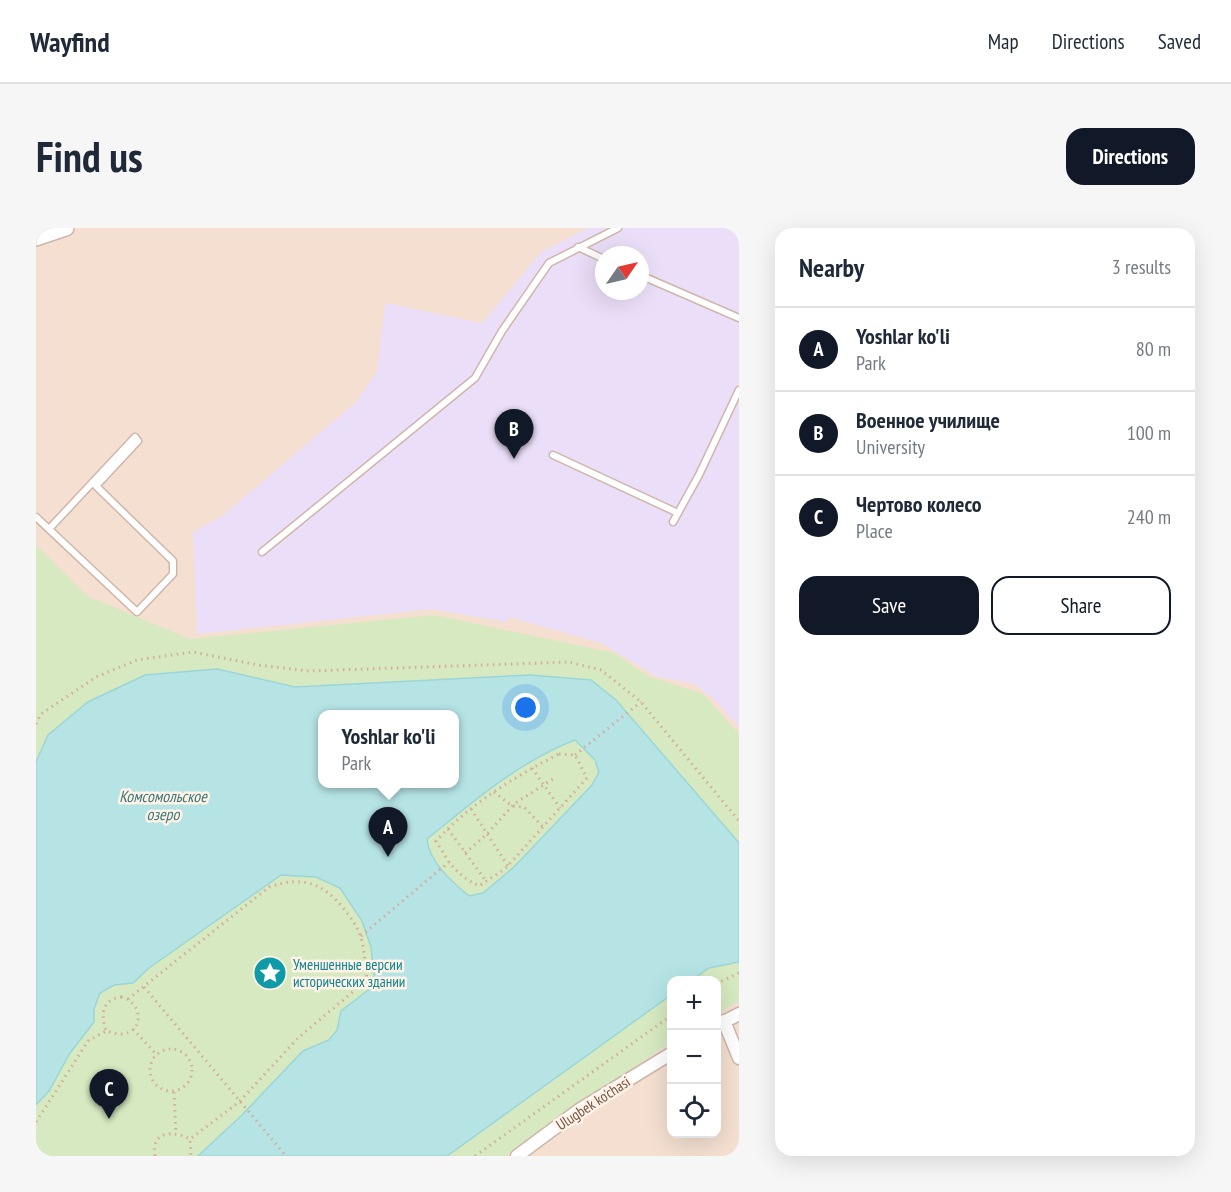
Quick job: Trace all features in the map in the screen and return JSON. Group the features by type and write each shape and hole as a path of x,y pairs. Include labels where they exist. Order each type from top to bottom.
{"street":[{"path":"36,238 66,228"},
{"path":"739,1014 721,1023 739,1058"},
{"name":"Ulugbek ko'chasi","path":"517,1156 579,1110 667,1056"}],"lane":[{"path":"262,552 475,378 502,331 549,263 618,228"},
{"path":"578,247 595,255"},
{"path":"649,278 739,318"},
{"path":"673,522 699,475 739,390"},
{"path":"36,517 137,612 173,574 173,561 96,486 138,441 135,437 49,529"},
{"path":"553,455 678,513"}],"path":[{"path":"36,724 41,714 96,677 137,660 193,652 258,665 309,671 569,662 602,670 641,702 739,821"},
{"path":"575,755 587,778 508,866 479,886 462,878 436,841 448,829 514,778 559,754 575,755 641,702"},
{"path":"532,768 560,808"},
{"path":"465,853 487,834 512,806 553,779"},
{"path":"494,792 512,806 525,807 543,826"},
{"path":"471,809 508,866"},
{"path":"448,829 487,881"},
{"path":"361,936 449,862"},
{"path":"128,999 269,887 287,881 310,884 332,894 353,921 361,936 367,980 298,1038 239,1102 190,1139"},
{"path":"721,982 739,973"},
{"path":"144,987 286,1156"},
{"path":"36,1122 88,1041 106,1031 123,1034 133,1029 139,1018 136,1006 128,999 115,998 106,1005 102,1016 106,1031"},
{"path":"475,1156 667,1020"},
{"path":"133,1029 156,1055"},
{"path":"170,1049 177,1050 189,1058 193,1072 187,1085 174,1092 161,1089 152,1080 150,1067 156,1055 170,1049"},
{"path":"174,1092 176,1133"},
{"path":"155,1156 155,1144 158,1139 169,1133 176,1133 190,1139"},
{"path":"190,1139 191,1156"}],"shaded area":[{"path":"36,228 739,228 739,1156 36,1156"},
{"path":"588,228 739,228 739,727 715,700 695,684 656,676 601,643 509,617 507,622 431,609 197,634 193,532 222,516 357,401 377,371 385,303 482,323 541,252"}],"green space":[{"name":"Комсомольское озеро","path":"36,545 87,596 190,639 434,615 614,653 648,676 703,694 739,734 739,1001 721,1012 721,976 667,976 667,1045 506,1156 36,1156"}],"water":[{"name":"Комсомольское озеро","path":"217,669 295,687 530,675 591,680 616,700 739,843 739,962 709,968 698,976 667,976 667,998 447,1156 198,1156 242,1115 303,1051 329,1040 337,1030 341,1011 375,985 371,947 362,921 340,888 316,877 281,875 149,968 133,983 114,985 100,993 94,1009 94,1022 70,1053 49,1091 36,1105 36,762 48,735 88,702 145,675","holes":["575,740 595,760 599,772 592,785 514,867 483,893 469,896 449,878 432,856 427,839 515,771 554,749"]}],"place":[{"name":"Военное училище","path":"514,459"},
{"name":"Yoshlar ko'li","path":"388,857"},
{"name":"Уменшенные версии исторических здании","path":"270,973"},
{"name":"Чертово колесо","path":"109,1119"}]}
